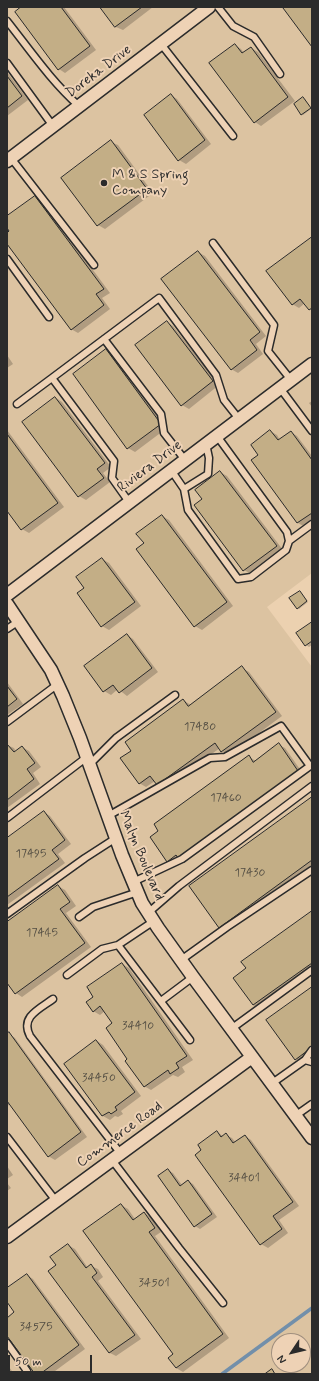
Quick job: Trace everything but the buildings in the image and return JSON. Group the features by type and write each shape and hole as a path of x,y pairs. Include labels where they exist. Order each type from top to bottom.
{"street":[{"name":"Doreka Drive","path":"8,160 209,7"},
{"name":"Riviera Drive","path":"7,594 312,364"},
{"name":"Malyn Boulevard","path":"7,604 51,670 58,684 135,887 151,917 252,1058 312,1138"},
{"name":"Commerce Road","path":"7,1237 252,1058"}],"lane":[{"path":"218,7 233,26 254,37 280,74"},
{"path":"7,21 56,83 79,106"},
{"path":"161,44 233,136"},
{"path":"7,63 53,126"},
{"path":"8,160 94,265"},
{"path":"214,243 274,325 268,351 291,380"},
{"path":"7,259 49,317"},
{"path":"17,404 159,298 216,375 224,400 239,419"},
{"path":"104,339 161,414 164,432 185,460"},
{"path":"52,378 114,461 112,478 129,502"},
{"path":"280,388 312,431"},
{"path":"171,470 184,489 188,510 238,579 251,578 286,550 289,541 287,532 217,436"},
{"path":"184,489 208,474 209,458 206,444"},
{"path":"289,541 312,524"},
{"path":"7,629 19,621"},
{"path":"7,722 58,684"},
{"path":"7,818 88,761 116,738 175,695"},
{"path":"79,917 92,907 135,887 182,859 310,766 281,726 225,757 210,758 108,816"},
{"path":"67,975 102,949 118,945 151,917 179,886 312,786"},
{"path":"7,914 85,858 116,838"},
{"path":"181,960 233,922 312,870"},
{"path":"118,945 190,1040"},
{"path":"231,1029 312,970"},
{"path":"161,1001 193,977"},
{"path":"53,999 34,1012 28,1020 27,1031 179,1248 223,1303"},
{"path":"271,1084 305,1060 312,1050"},
{"path":"305,1060 312,1062"},
{"path":"295,1116 312,1104"},
{"path":"7,1137 56,1201"},
{"path":"7,1343 27,1371"}],"shaded area":[{"path":"7,7 312,7 312,573 267,607 312,667 312,1374 7,1374"}],"waterway":[{"path":"222,1374 312,1308"}],"place":[{"name":"M & S Spring Company","path":"104,183"}]}
